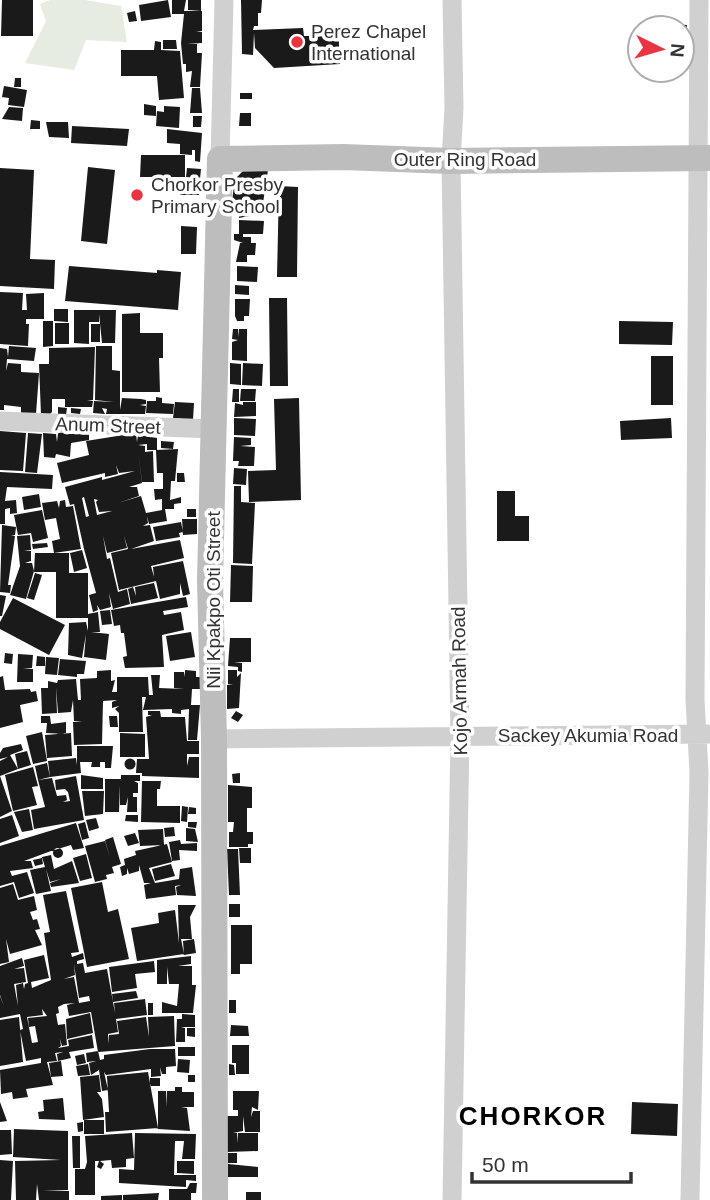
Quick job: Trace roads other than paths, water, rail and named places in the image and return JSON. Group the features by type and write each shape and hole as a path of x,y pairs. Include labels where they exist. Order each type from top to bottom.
{"street":[{"name":"Nii Kpakpo Oti Street","path":"215,1200 214,739 210,581 224,0"},
{"name":"Kojo Armah Road","path":"452,0 454,108 451,161 460,736 452,1200"},
{"path":"690,1200 704,734 695,686 705,158 699,0"},
{"name":"Outer Ring Road","path":"220,159 451,161 705,158"},
{"name":"Anum Street","path":"0,421 215,429"},
{"name":"Sackey Akumia Road","path":"214,739 704,734"}],"place":[{"name":"Perez Chapel International","path":"297,42"},
{"name":"Chorkor Presby Primary School","path":"137,195"}],"district":[{"name":"CHORKOR","path":"533,1116"}]}
